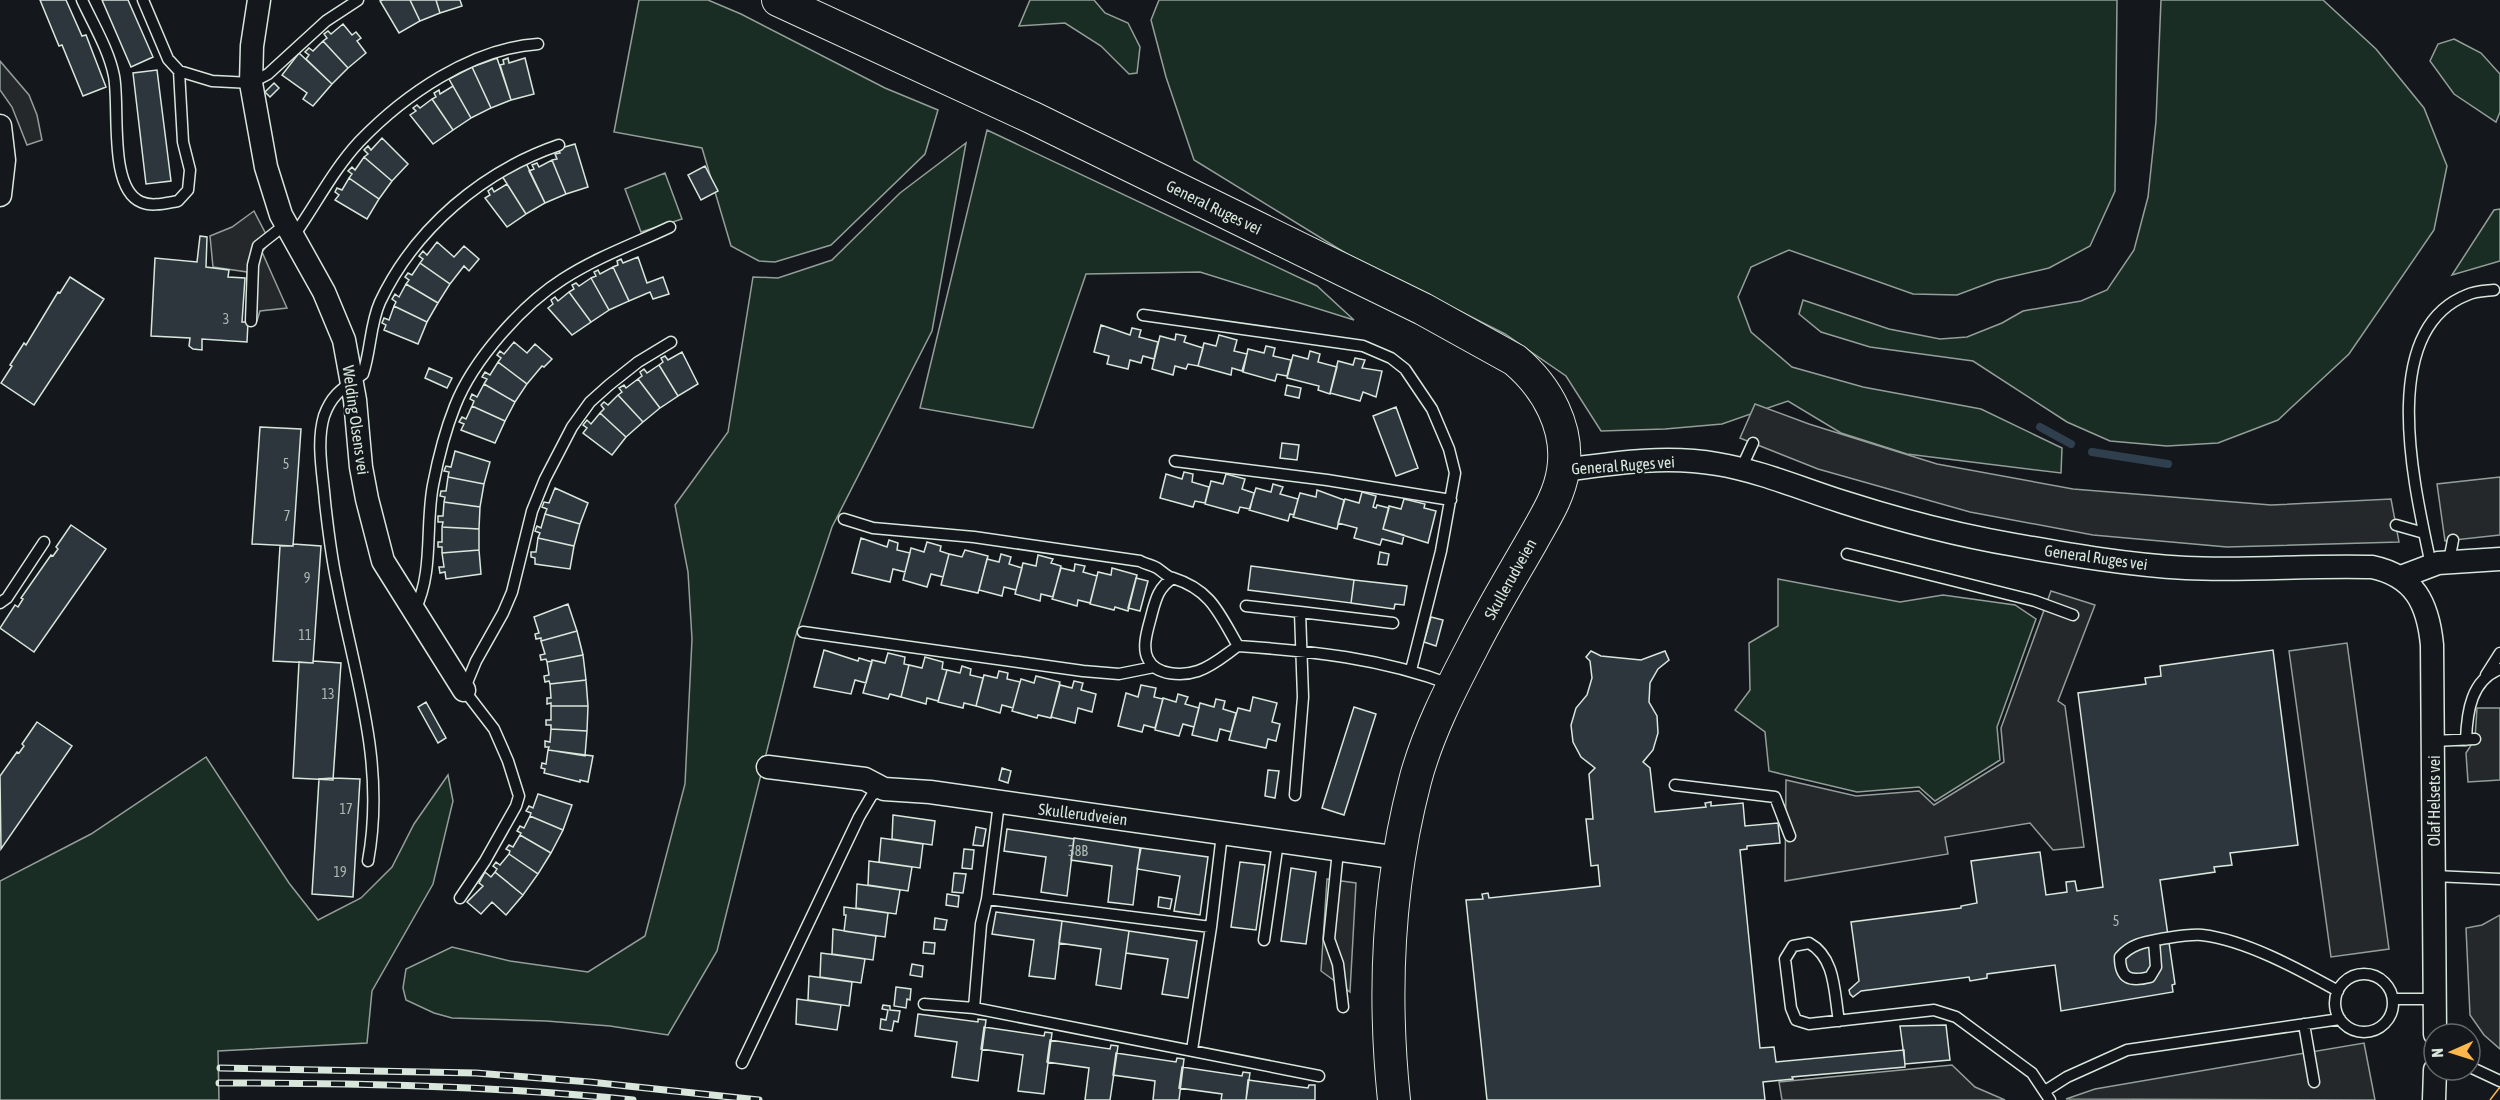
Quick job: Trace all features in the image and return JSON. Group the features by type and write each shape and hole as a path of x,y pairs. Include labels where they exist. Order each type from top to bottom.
{"main road":[{"name":"General Ruges vei","path":"778,0 816,8 915,63 1033,118 1423,309 1515,360 1539,384 1558,420 1562,438 1564,470"},
{"name":"Skullerudveien","path":"1394,1100 1388,1027 1389,951 1399,858 1415,779 1434,728 1472,647 1556,498 1564,470"}],"street":[{"name":"Welding Olsens vei","path":"259,0 252,46 251,83 266,167 289,231 324,292 343,337 352,382 361,467 381,551 388,570 464,690"},
{"path":"0,126 4,160 0,195"},
{"name":"General Ruges vei","path":"1564,470 1620,462 1664,459 1692,461 1741,469 1856,506 1918,523 2045,550 2155,566 2188,568 2372,567 2388,570 2401,577"},
{"path":"2401,577 2444,555 2466,562 2500,559"},
{"name":"Olaf Helsets vei","path":"2401,577 2421,600 2431,630 2434,741 2435,1022"},
{"name":"Skullerudveien","path":"768,767 865,779 884,789 930,792 1399,858"},
{"path":"2434,1100 2435,1082"}],"lane":[{"path":"82,0 104,47 114,76 120,167 124,184 130,194 140,202 152,205 178,201 188,190 190,170 183,142 179,71"},
{"path":"143,0 168,59 179,71 212,81 251,83 268,74 326,21 358,0"},
{"path":"251,321 253,265 258,246 289,231 359,143 405,103 454,70 504,50 538,44"},
{"path":"368,861 374,813 371,741 337,585 321,464 324,417 340,389 363,374 379,304 391,281 423,237 465,195 492,177 538,152 559,145"},
{"path":"415,611 423,594 427,574 430,512 436,469 455,406 466,384 519,316 562,279 619,249 670,227"},
{"path":"2444,555 2424,533 2413,477 2411,448 2413,362 2437,314 2464,296 2494,290"},
{"path":"1143,315 1363,346 1391,358 1405,369 1432,409 1449,449 1455,473 1441,551 1411,670"},
{"path":"460,898 490,852 516,806 519,796 508,761 494,729 464,690 476,661 512,592 532,511 545,479 572,427 590,402 609,385 638,362 671,342"},
{"path":"1741,469 1753,443"},
{"path":"1175,461 1327,480 1451,500"},
{"path":"844,519 873,528 974,537 1140,561 1203,592 1214,604 1238,646"},
{"path":"2396,525 2424,533"},
{"path":"0,603 8,598 44,542"},
{"path":"1847,554 2035,601 2073,615"},
{"path":"1173,578 1165,583 1157,595 1148,627 1146,647 1147,659 1154,667 1168,674 1197,672 1212,665 1238,646 1300,650 1356,658 1411,670 1454,686"},
{"path":"1246,606 1393,623"},
{"path":"1295,795 1302,724 1300,612"},
{"path":"803,632 1083,671 1119,674 1154,667"},
{"path":"2434,741 2471,740 2471,701 2500,653"},
{"path":"2484,678 2500,669"},
{"path":"1675,785 1775,797 1790,836"},
{"path":"742,1063 859,817 872,795 884,789"},
{"path":"974,1008 981,924 987,899 999,803"},
{"path":"1192,1050 1211,927 1222,834"},
{"path":"1264,940 1278,842"},
{"path":"1338,851 1329,939 1338,964 1343,1007"},
{"path":"2434,876 2500,879"},
{"path":"987,899 1211,927"},
{"path":"2154,941 2200,935 2225,939 2298,969 2338,991"},
{"path":"1839,1021 1829,962 1819,948 1809,943 1793,946 1785,959 1791,1008 1796,1020 1809,1024 1839,1021 1934,1010 1947,1013 1956,1017 2032,1073 2048,1095 2067,1077 2127,1050 2340,1019"},
{"path":"2365,974 2380,979 2386,984 2393,999 2393,1009 2389,1018 2375,1030 2355,1030 2340,1019 2336,1010 2338,991 2349,978 2365,974"},
{"path":"2393,999 2434,999"},
{"path":"924,1004 974,1008 1319,1076"},
{"path":"2304,1024 2314,1082"},
{"path":"2482,1073 2500,1081"}],"green space":[{"path":"639,0 708,0 741,14 885,88 938,110 925,154 831,245 775,262 759,261 731,246 702,148 614,132"},
{"path":"1030,0 1094,0 1105,13 1128,23 1140,47 1137,73 1129,74 1101,46 1065,23 1019,26"},
{"path":"1159,0 2117,0 2115,191 2090,246 2049,268 1997,280 1957,295 1913,294 1789,250 1751,267 1738,297 1751,332 1792,367 1863,387 1981,409 2062,448 2061,473 1907,454 1841,433 1788,401 1722,424 1601,431 1566,376 1505,334 1347,254 1194,160 1166,77 1151,20"},
{"path":"2161,0 2323,0 2376,49 2424,108 2447,166 2434,230 2349,354 2278,420 2218,443 2167,446 2110,441 2067,422 1973,361 1870,347 1821,332 1799,314 1803,300 1889,329 1940,339 1967,337 2002,323 2023,311 2081,301 2107,290 2134,250 2148,197 2156,121"},
{"path":"2454,39 2481,53 2500,74 2500,112 2496,122 2454,94 2430,61 2438,44"},
{"path":"987,130 1317,286 1354,320 1200,272 1086,274 1033,428 920,408"},
{"path":"966,143 932,331 832,527 795,638 717,951 668,1035 610,1026 452,1018 434,1013 406,1000 403,988 406,969 452,947 510,961 588,972 645,936 685,784 692,639 688,572 675,505 728,432 753,277 778,278 832,260 900,193"},
{"path":"665,173 682,219 641,232 625,189"},
{"path":"2500,209 2500,261 2452,275 2494,210"},
{"path":"1778,579 1900,602 1943,595 2015,605 2036,619 1997,727 2000,760 1935,801 1919,787 1857,792 1769,771 1765,732 1735,710 1750,690 1749,643 1778,626"},
{"path":"206,757 289,883 318,920 361,898 392,867 414,824 448,775 453,801 433,884 372,991 367,1043 218,1051 219,1100 0,1100 0,881 91,834"}],"shaded area":[{"path":"0,61 29,95 37,115 42,140 27,145 12,107 0,90"},
{"path":"254,211 270,242 262,252 287,308 260,311 257,321 249,321 247,272 213,267 210,236 232,227"},
{"path":"1755,404 1809,424 1937,464 2073,489 2271,505 2391,499 2399,542 2227,547 2093,535 1970,512 1818,469 1740,438"},
{"path":"2500,477 2500,535 2445,541 2437,484"},
{"path":"2051,591 2095,605 2058,701 2065,706 2084,847 2053,850 2030,823 1945,837 1948,854 1785,881 1786,780 1856,796 1919,791 1934,805 2004,762 2001,728"},
{"path":"2347,643 2389,949 2331,957 2289,651"},
{"path":"2477,708 2500,708 2500,780 2468,782 2466,753 2475,739"},
{"path":"1327,879 1356,883 1350,992 1321,971"},
{"path":"2500,915 2500,1049 2482,1032 2482,1022 2475,1022 2470,1015 2466,928 2482,925"},
{"path":"2364,1043 2375,1100 2066,1099 2095,1089"},
{"path":"1952,1065 1975,1087 2005,1100 1782,1100 1779,1082"}],"building":[{"path":"40,0 66,0 82,36 86,35 106,87 83,96"},
{"path":"102,0 128,0 153,57 131,67"},
{"path":"410,0 420,21 399,33 380,1"},
{"path":"410,0 436,0 440,13 420,21"},
{"path":"436,0 460,0 462,6 440,13"},
{"path":"343,24 352,35 356,32 361,38 357,41 366,53 348,68 323,41 327,38 324,34 328,31 331,34"},
{"path":"323,41 348,68 332,84 306,59 309,55 305,52 309,48 313,51"},
{"path":"299,53 332,84 313,106 303,99 307,93 282,75"},
{"path":"497,58 511,100 491,108 472,67"},
{"path":"508,58 509,63 525,58 534,94 511,100 500,65 504,64 503,60"},
{"path":"472,67 491,108 471,118 449,79"},
{"path":"157,70 171,181 146,184 133,73"},
{"path":"274,83 279,88 270,97 265,92"},
{"path":"453,86 471,118 453,130 432,99 436,97 434,93 439,90 440,94"},
{"path":"432,99 453,130 433,144 410,115 416,111 413,108 417,105 420,108"},
{"path":"382,138 408,164 392,181 364,157 368,154 364,150 368,146 371,150"},
{"path":"575,144 588,187 566,194 552,160 557,159 555,154 560,153 558,149"},
{"path":"364,157 392,181 379,199 349,178 352,174 348,171 352,167 355,170"},
{"path":"552,160 566,194 545,203 529,171 534,169 532,165 537,163 539,167"},
{"path":"526,163 545,203 526,214 502,176"},
{"path":"705,166 718,191 701,200 688,175"},
{"path":"349,178 379,199 367,219 335,200 339,195 335,192 337,188 342,190"},
{"path":"507,184 526,214 507,227 485,198 490,195 488,191 492,188 494,192"},
{"path":"200,236 207,237 206,267 229,270 228,277 245,278 242,322 248,322 247,342 202,339 202,350 189,346 190,338 151,336 155,258 197,262"},
{"path":"437,242 454,257 464,246 479,259 469,271 464,266 450,284 420,263 423,259 419,256 423,251 427,255"},
{"path":"638,257 647,283 663,277 669,294 653,299 650,292 629,301 613,267 618,265 617,261 621,259 623,263"},
{"path":"420,263 450,284 438,303 406,284 409,280 405,277 408,273 412,275"},
{"path":"613,267 629,301 609,310 591,278 596,276 594,272 598,270 600,274"},
{"path":"70,277 104,299 34,405 1,383 24,343 26,345 58,292 60,293"},
{"path":"591,278 609,310 591,322 569,292 574,289 572,285 576,283 579,286"},
{"path":"406,284 438,303 427,322 394,306 396,302 392,299 395,294 399,297"},
{"path":"569,292 591,322 572,335 548,308 553,304 551,300 555,297 558,301"},
{"path":"394,306 427,322 418,344 384,330 386,325 382,323 384,318 389,320"},
{"path":"1101,325 1130,335 1132,328 1141,330 1139,337 1158,342 1154,359 1143,356 1141,363 1130,360 1128,369 1107,364 1109,356 1094,352"},
{"path":"1176,334 1186,336 1184,342 1203,348 1198,366 1188,364 1186,369 1175,366 1173,375 1152,369 1160,336 1175,340"},
{"path":"1219,335 1237,340 1234,351 1247,354 1242,371 1232,368 1231,375 1198,366 1204,343 1216,346"},
{"path":"514,342 527,353 535,344 552,359 544,367 542,366 527,384 498,362 501,358 497,355 500,351 504,354"},
{"path":"1266,346 1275,348 1273,356 1291,360 1287,376 1277,374 1275,381 1243,372 1248,349 1264,353"},
{"path":"1310,351 1320,354 1318,362 1337,367 1330,394 1318,390 1319,386 1287,378 1293,355 1308,359"},
{"path":"682,352 698,384 678,396 659,365 663,362 661,358 665,356 668,360"},
{"path":"1355,358 1365,360 1362,368 1382,371 1376,397 1363,392 1360,401 1330,393 1338,361 1353,365"},
{"path":"498,362 527,384 515,402 484,384 487,379 482,377 485,372 490,375"},
{"path":"659,365 678,396 660,408 638,379 642,376 640,372 644,369 647,373"},
{"path":"429,368 452,378 447,388 425,378"},
{"path":"638,379 660,408 643,422 618,395 622,392 619,388 624,385 626,388"},
{"path":"484,384 515,402 505,421 472,406 474,401 470,399 472,394 477,397"},
{"path":"1287,385 1301,388 1299,398 1285,395"},
{"path":"618,395 643,422 626,437 600,413 604,409 601,405 604,402 608,405"},
{"path":"472,406 505,421 495,443 461,430 464,424 459,422 462,417 466,419"},
{"path":"1396,407 1418,468 1396,476 1373,416"},
{"path":"600,413 626,437 612,455 583,433 587,428 583,425 587,420 591,424"},
{"path":"260,427 301,429 293,546 252,544"},
{"path":"1282,443 1299,445 1297,460 1280,458"},
{"path":"455,451 490,462 484,484 448,477 449,472 444,471 446,466 451,467"},
{"path":"1184,472 1193,474 1192,482 1209,487 1205,503 1195,501 1193,507 1160,498 1166,474 1182,479"},
{"path":"1226,474 1245,479 1242,489 1254,493 1250,509 1240,507 1238,513 1205,504 1211,481 1223,484"},
{"path":"448,477 484,484 480,507 444,502 445,497 440,496 441,491 446,491"},
{"path":"1273,484 1283,487 1280,494 1298,499 1294,515 1290,514 1288,521 1249,510 1256,488 1271,492"},
{"path":"555,488 588,503 580,524 545,514 547,509 542,507 544,502 549,503"},
{"path":"1317,490 1344,500 1337,529 1293,517 1300,493 1316,497"},
{"path":"1362,492 1376,496 1373,507 1376,508 1377,505 1389,508 1383,529 1404,535 1402,544 1382,539 1380,545 1354,538 1357,528 1338,523 1345,499 1359,503"},
{"path":"1404,499 1425,504 1424,508 1436,511 1428,543 1383,529 1389,506 1401,509"},
{"path":"444,502 480,507 479,529 442,527 443,522 438,522 438,516 443,516"},
{"path":"545,514 580,524 574,546 538,538 540,533 535,531 537,526 541,528"},
{"path":"71,525 106,549 34,652 0,628 15,605 18,607 23,599 21,598 51,555 53,556 58,549 56,547"},
{"path":"442,527 479,529 479,550 442,553 442,547 438,547 438,542 442,542"},
{"path":"538,538 574,546 570,569 535,564 535,558 531,557 531,552 536,552"},
{"path":"861,538 887,547 889,540 898,543 897,550 910,553 905,572 893,569 890,582 852,573"},
{"path":"927,542 941,546 940,551 949,554 943,577 931,574 927,587 903,580 911,548 924,552"},
{"path":"293,544 321,546 313,663 273,661 280,546 293,546"},
{"path":"479,550 481,574 446,579 445,572 440,573 439,567 444,567 442,553"},
{"path":"965,550 988,556 978,593 941,585 949,554 962,557"},
{"path":"1380,552 1389,554 1387,565 1378,564"},
{"path":"1001,554 1011,557 1009,564 1022,568 1016,590 1004,587 1002,596 979,590 987,559 999,562"},
{"path":"1038,555 1053,559 1051,563 1061,566 1053,597 1041,594 1040,601 1015,594 1023,563 1036,566"},
{"path":"1075,564 1085,566 1083,572 1097,576 1090,603 1078,600 1077,606 1052,599 1061,568 1074,571"},
{"path":"1251,566 1354,580 1351,603 1248,590"},
{"path":"1112,568 1137,575 1128,611 1090,604 1098,572 1111,575"},
{"path":"1136,578 1148,581 1140,611 1128,608"},
{"path":"1354,580 1407,586 1404,605 1395,604 1394,609 1351,603"},
{"path":"568,604 577,631 541,641 541,638 536,639 535,634 539,633 534,617"},
{"path":"1431,617 1443,620 1436,646 1424,642"},
{"path":"577,631 583,655 547,662 546,659 541,660 540,655 545,654 541,641"},
{"path":"824,650 858,661 859,658 872,662 866,683 855,680 851,694 814,687"},
{"path":"2273,650 2298,845 2230,853 2232,865 2214,867 2215,872 2160,880 2175,984 2172,985 2173,992 2061,1011 2055,965 1987,974 1987,978 1970,981 1969,977 1861,991 1853,997 1850,994 1849,990 1859,981 1851,922 1961,908 1961,906 1977,903 1971,861 2040,852 2046,895 2067,892 2066,882 2075,881 2077,891 2103,887 2078,693 2146,684 2145,678 2161,676 2160,666"},
{"path":"1591,651 1601,656 1641,660 1665,651 1669,660 1658,669 1650,683 1649,702 1657,716 1658,733 1653,750 1643,762 1650,768 1655,812 1706,807 1705,803 1711,802 1711,806 1743,803 1745,826 1778,823 1780,843 1747,846 1747,849 1740,850 1760,1048 1774,1047 1776,1062 1904,1050 1905,1067 1792,1077 1793,1079 1763,1082 1765,1100 1487,1100 1466,900 1483,899 1482,894 1488,893 1489,898 1600,886 1598,865 1591,866 1586,819 1593,819 1589,774 1595,768 1581,757 1573,742 1571,725 1576,708 1587,695 1592,678 1590,661 1586,657"},
{"path":"888,653 905,657 904,664 909,665 901,697 890,694 888,699 863,693 872,660 885,663"},
{"path":"583,655 586,680 550,684 549,681 545,682 544,676 549,675 547,662"},
{"path":"925,657 943,662 942,669 947,670 938,701 927,698 926,704 901,697 909,665 922,668"},
{"path":"313,661 341,663 333,780 293,778 299,662 313,663"},
{"path":"962,666 971,669 970,675 983,678 976,706 964,703 963,708 938,702 947,670 960,673"},
{"path":"999,671 1008,673 1007,679 1020,682 1013,708 1002,705 1000,713 976,706 984,675 997,678"},
{"path":"1036,676 1060,682 1051,718 1038,715 1037,718 1012,711 1021,679 1034,683"},
{"path":"586,680 588,706 551,706 551,703 547,704 547,698 551,698 550,684"},
{"path":"1074,681 1083,683 1081,690 1096,694 1092,712 1078,708 1075,723 1051,717 1060,685 1072,688"},
{"path":"1141,685 1156,688 1154,697 1163,699 1155,728 1144,725 1142,732 1118,726 1126,693 1138,697"},
{"path":"1178,694 1188,697 1185,704 1199,708 1194,727 1183,724 1179,736 1155,730 1163,698 1176,702"},
{"path":"1253,697 1277,703 1272,722 1280,724 1276,741 1268,739 1266,748 1229,740 1238,708 1250,711"},
{"path":"1216,699 1225,701 1223,709 1236,713 1231,732 1220,729 1217,741 1192,735 1200,703 1214,707"},
{"path":"426,702 446,738 438,743 418,707"},
{"path":"551,706 588,706 587,731 551,729 551,725 546,725 546,720 551,720"},
{"path":"1354,707 1376,714 1344,815 1322,808"},
{"path":"37,722 72,746 1,849 0,776 24,746 22,744"},
{"path":"551,729 587,731 585,756 548,750 549,747 545,747 545,741 550,742"},
{"path":"548,750 593,756 588,782 544,773 545,769 541,768 542,763 546,764"},
{"path":"1002,768 1011,771 1008,783 999,780"},
{"path":"1268,770 1279,771 1275,798 1265,796"},
{"path":"319,779 360,779 353,897 312,894"},
{"path":"538,794 572,805 563,830 530,816 531,813 526,811 529,806 533,808"},
{"path":"893,815 935,821 932,845 892,839"},
{"path":"530,816 563,830 551,853 517,831 520,826 524,828"},
{"path":"976,827 986,829 983,846 973,845"},
{"path":"1007,829 1074,839 1067,896 1041,892 1046,857 1004,851"},
{"path":"520,835 551,853 538,874 509,854 510,851 506,849 509,845 513,847"},
{"path":"881,838 923,844 920,868 879,862"},
{"path":"1074,838 1140,848 1133,905 1108,902 1112,866 1071,860"},
{"path":"1141,848 1208,857 1200,915 1174,911 1180,876 1137,869"},
{"path":"964,849 974,850 972,869 962,868"},
{"path":"509,854 538,874 523,895 495,872 497,869 493,866 496,862 500,865"},
{"path":"869,861 912,867 908,891 868,885"},
{"path":"1240,862 1265,865 1256,930 1231,927"},
{"path":"1291,868 1316,872 1306,944 1281,941"},
{"path":"485,872 491,877 495,872 523,895 506,915 492,902 481,914 467,902 483,886 479,883"},
{"path":"954,873 966,874 963,893 952,892"},
{"path":"857,884 900,890 896,914 856,908"},
{"path":"947,894 959,896 958,907 946,905"},
{"path":"1159,897 1172,899 1170,909 1158,907"},
{"path":"844,907 888,913 885,937 844,931 846,915 844,915"},
{"path":"996,912 1062,921 1055,979 1029,976 1034,940 992,934"},
{"path":"935,918 947,920 945,930 934,929"},
{"path":"1062,921 1129,931 1121,989 1096,985 1101,949 1059,943"},
{"path":"833,929 876,936 873,960 832,954"},
{"path":"1129,931 1197,941 1188,998 1162,994 1168,959 1126,953"},
{"path":"924,942 935,943 934,954 923,953"},
{"path":"821,953 865,959 861,983 820,977"},
{"path":"912,964 923,966 922,977 910,975"},
{"path":"809,976 852,982 849,1006 808,1000"},
{"path":"896,987 911,989 910,1000 907,999 906,1008 894,1006"},
{"path":"797,999 841,1005 837,1030 796,1024"},
{"path":"883,1005 890,1006 890,1010 900,1011 898,1022 894,1021 892,1031 880,1029 881,1019 886,1020 888,1010 882,1009"},
{"path":"918,1014 978,1022 978,1019 986,1020 978,1081 952,1077 957,1042 915,1036"},
{"path":"1946,1025 1950,1060 1905,1064 1900,1026"},
{"path":"984,1027 1044,1036 1045,1032 1052,1033 1044,1094 1018,1091 1023,1055 981,1049"},
{"path":"1050,1040 1110,1049 1111,1045 1118,1046 1110,1100 1085,1100 1089,1068 1047,1062"},
{"path":"1116,1053 1176,1062 1177,1058 1184,1059 1179,1100 1153,1100 1155,1081 1113,1075"},
{"path":"1182,1067 1242,1076 1243,1072 1250,1073 1246,1100 1221,1100 1222,1094 1179,1088"},
{"path":"1248,1080 1308,1088 1309,1085 1315,1085 1315,1100 1246,1100"}],"waterway":[{"path":"2040,427 2071,444"},
{"path":"2092,452 2168,464"}],"railway":[{"path":"220,1068 476,1073 590,1082 759,1100"},
{"path":"219,1083 426,1086 530,1091 633,1100"}],"power":[{"path":"2490,1100 2500,1087"}]}
